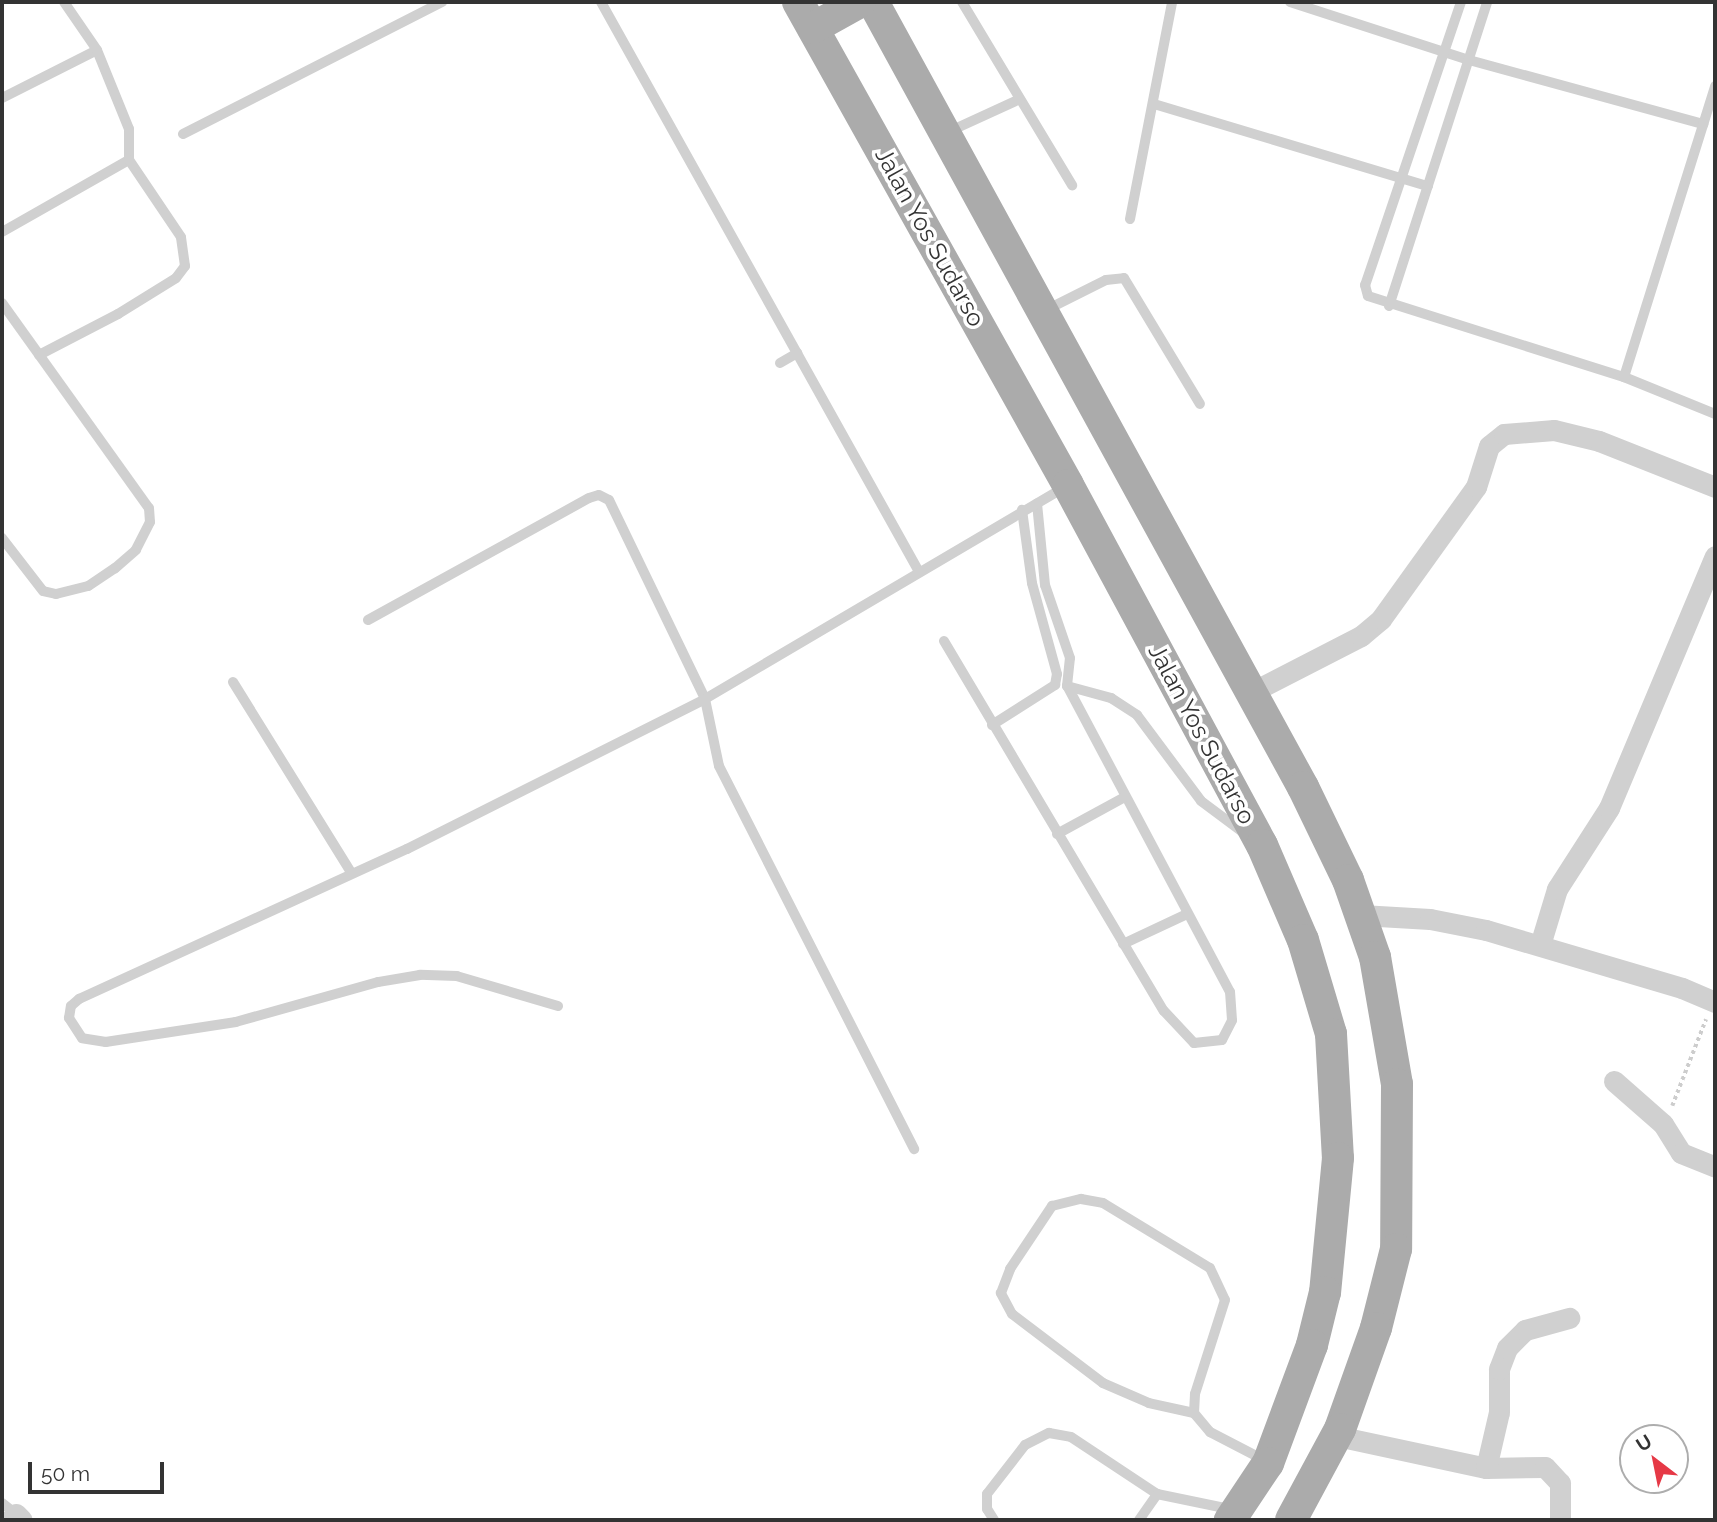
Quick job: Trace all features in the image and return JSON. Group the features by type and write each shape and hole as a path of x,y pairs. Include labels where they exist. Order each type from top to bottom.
{"main road":[{"path":"805,15 860,2"},
{"path":"873,2 1303,787 1361,915 1381,982 1392,1042 1399,1125 1399,1213 1394,1260 1376,1328 1336,1436 1291,1520"},
{"name":"Jalan Yos Sudarso","path":"805,15 1068,485 1262,845 1303,940 1332,1034 1338,1158 1325,1292 1312,1345 1268,1463 1233,1515"}],"street":[{"path":"1250,694 1361,636 1381,619 1476,487 1489,446 1504,434 1554,430 1599,441 1715,487"},
{"path":"1540,944 1556,889 1609,808 1715,556"},
{"path":"1361,915 1430,919 1540,944 1714,1001"},
{"path":"1614,1080 1663,1124 1681,1153 1715,1167"},
{"path":"1486,1468 1499,1412 1499,1369 1507,1348 1525,1330 1569,1318"},
{"path":"1336,1436 1486,1468 1552,1471 1560,1483 1560,1520"}],"lane":[{"path":"39,355 118,314 176,278 185,266 181,237 130,160 129,129 97,50 64,2"},
{"path":"183,134 442,2"},
{"path":"601,2 918,570"},
{"path":"962,2 1072,185"},
{"path":"1130,219 1172,2"},
{"path":"1290,2 1469,60 1703,124"},
{"path":"1461,2 1365,285 1368,296 1389,306 1624,377 1714,411"},
{"path":"1389,306 1487,2"},
{"path":"2,98 97,50"},
{"path":"1624,377 1715,86"},
{"path":"946,133 1020,99"},
{"path":"1154,104 1429,186"},
{"path":"2,232 130,160"},
{"path":"1043,311 1106,280 1124,278 1200,404"},
{"path":"2,303 149,508 150,522 136,550 115,568 88,586 56,594 43,591 2,538"},
{"path":"780,363 797,353"},
{"path":"558,1006 457,976 420,975 200,1028 106,1042 82,1038 73,1029 69,1012 79,999 351,872 407,849 705,699 918,570 1068,485"},
{"path":"368,620 589,498 606,496 705,699 719,766 914,1149"},
{"path":"944,641 1123,944 1177,1028 1194,1042 1222,1041 1232,1020 1230,992 1067,685 1070,658 1045,585 1037,503"},
{"path":"992,725 1055,685 1057,674 1032,583 1022,510"},
{"path":"233,682 351,872"},
{"path":"1067,685 1111,698 1137,715 1201,801 1226,823 1262,845"},
{"path":"1057,834 1125,797"},
{"path":"1123,944 1187,914"},
{"path":"1194,1413 1195,1394 1223,1315 1225,1300 1218,1279 1182,1248 1103,1203 1081,1199 1052,1206 1010,1269 1001,1293 1012,1314 1103,1382 1149,1403 1194,1413 1210,1432 1268,1463"},
{"path":"994,1520 987,1509 987,1494 1025,1445 1049,1433 1071,1437 1157,1494 1233,1515"},
{"path":"1139,1520 1157,1494"}],"path":[{"path":"1663,1124 1688,1071 1714,1001"}]}
